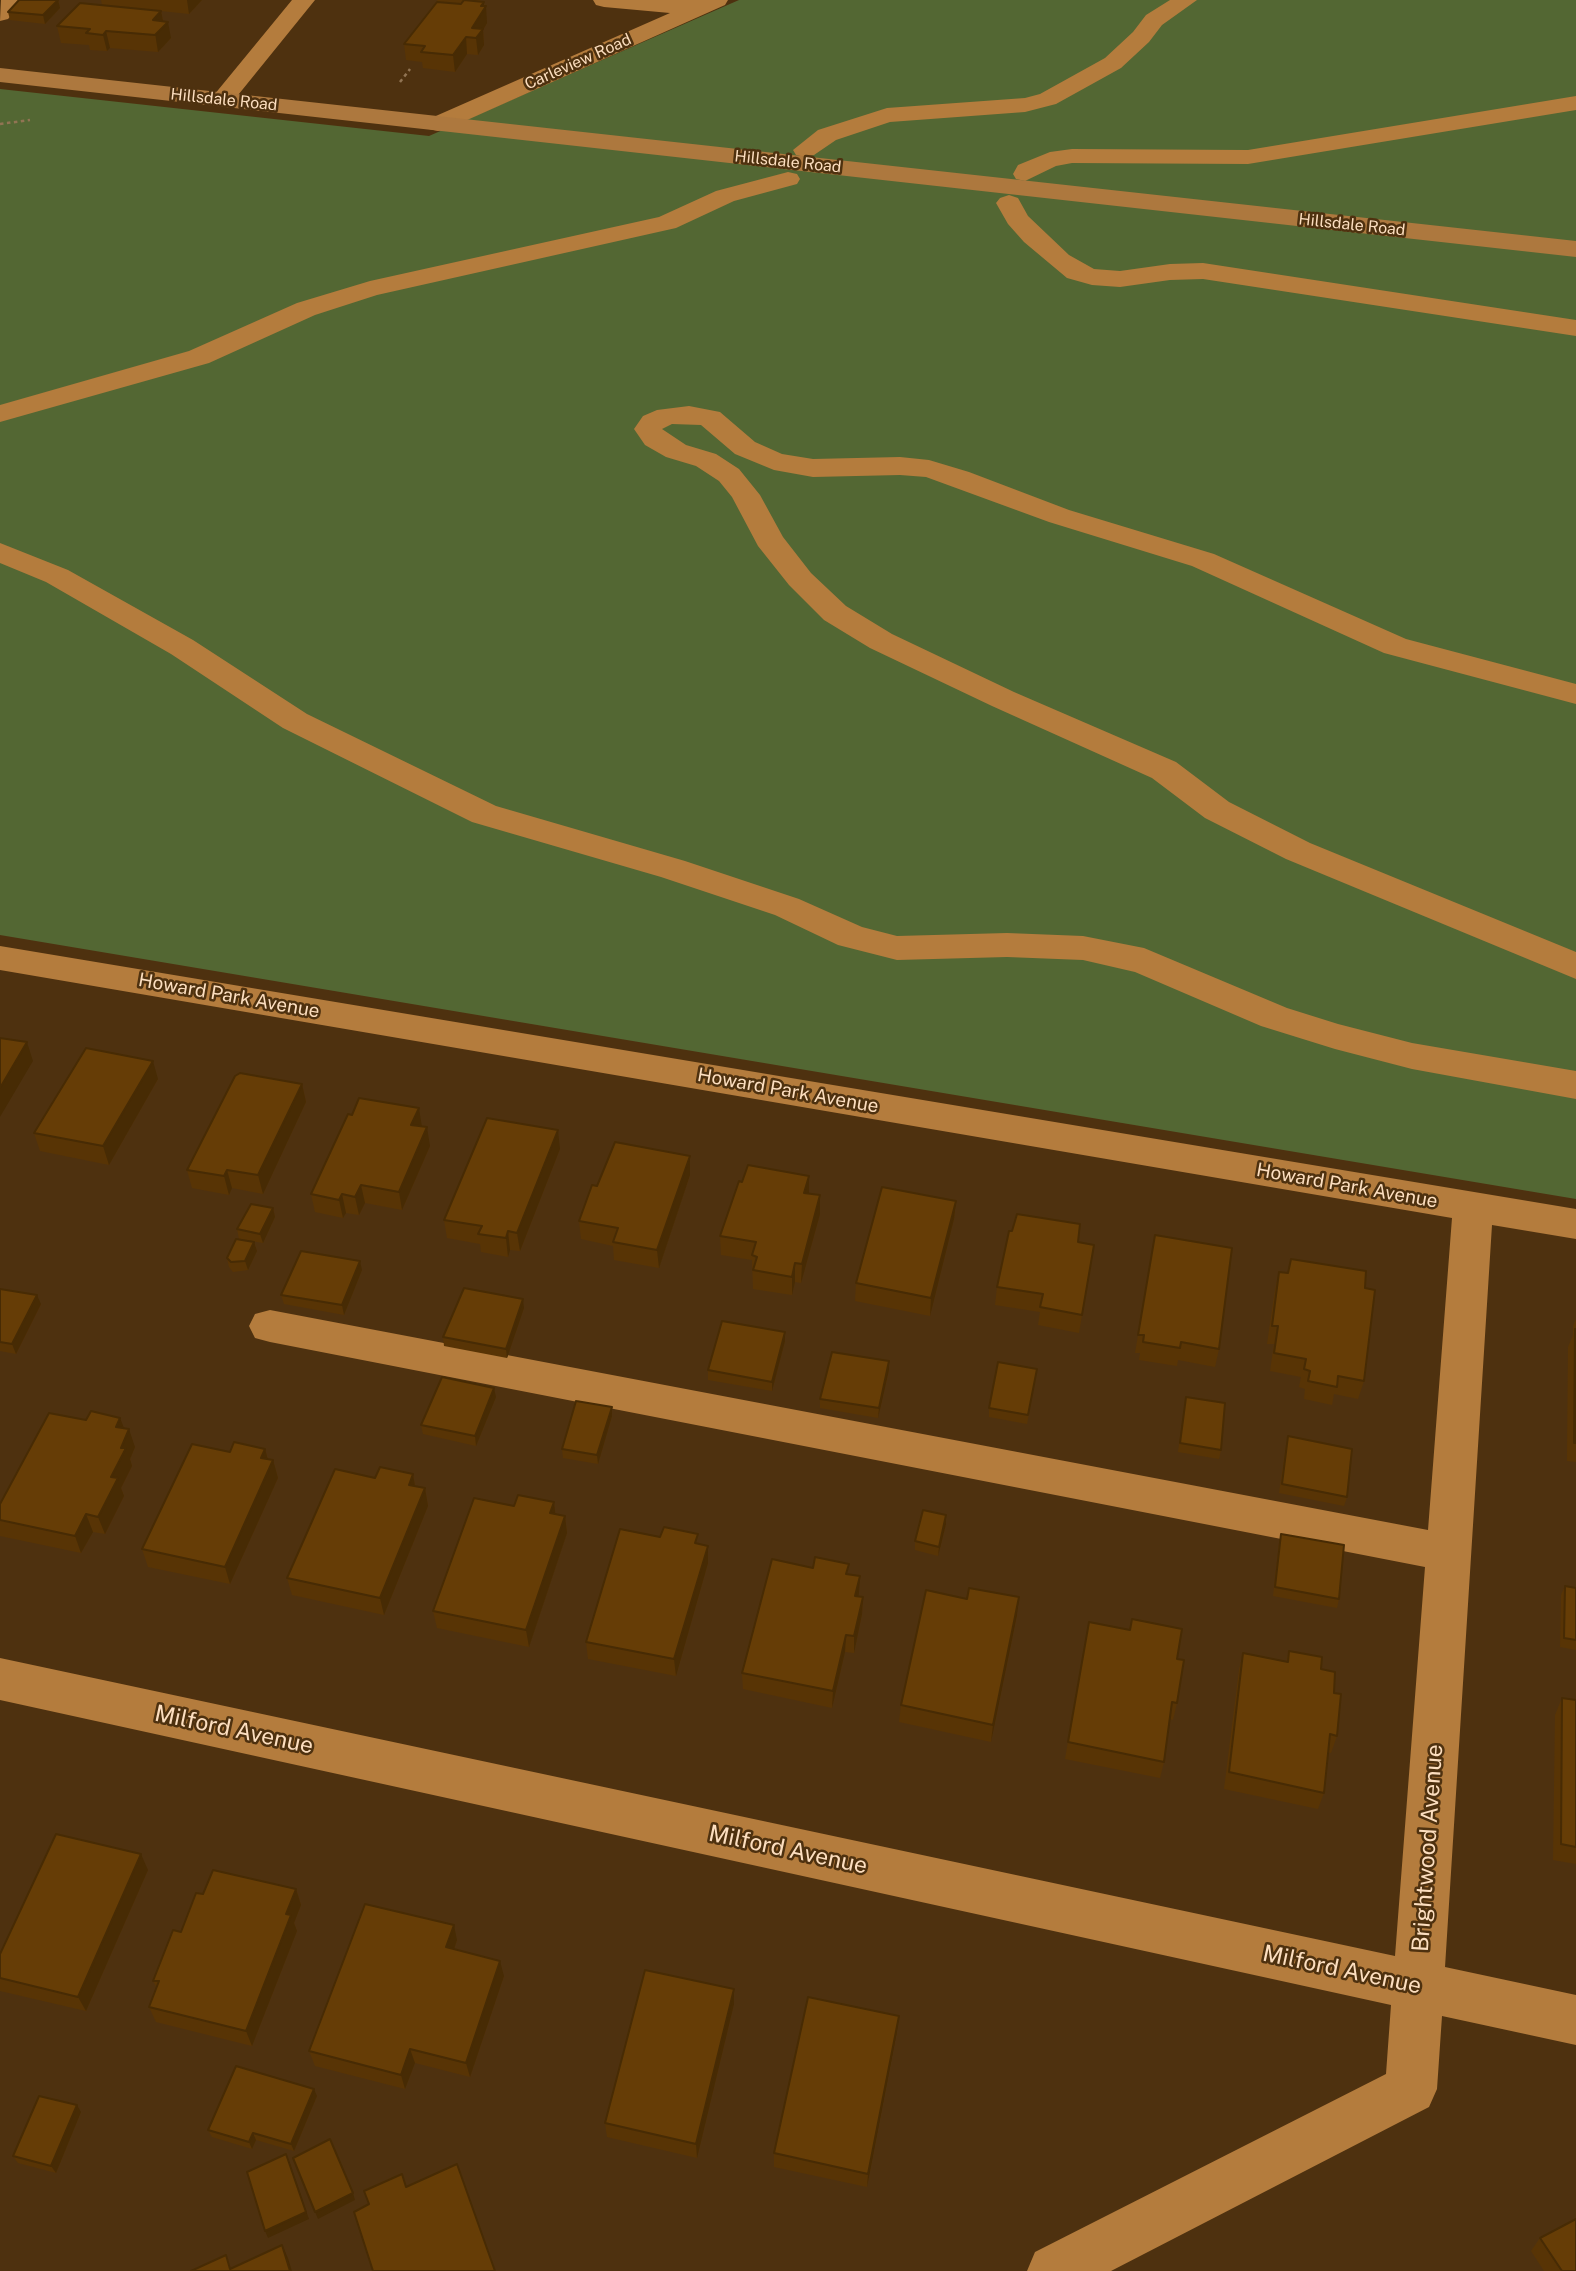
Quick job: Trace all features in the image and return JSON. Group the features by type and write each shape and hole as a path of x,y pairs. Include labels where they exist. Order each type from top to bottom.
{"main road":[{"name":"Hillsdale Road","path":"0,75 1576,249"}],"street":[{"path":"0,14 14,0"},
{"path":"222,100 304,0"},
{"path":"604,0 707,4"},
{"path":"805,150 827,135 887,115 1025,105 1048,99 1113,63 1141,37 1154,20 1186,0"},
{"name":"Carleview Road","path":"438,124 707,4"},
{"path":"1025,174 1027,170 1050,159 1072,156 1248,157 1576,103"},
{"path":"0,414 199,356 306,309 370,289 667,223 725,196 788,179"},
{"path":"1009,203 1017,219 1032,237 1059,261 1076,272 1092,277 1120,279 1170,272 1203,271 1576,328"},
{"path":"1576,694 1395,646 1203,559 1059,516 949,475 900,466 813,468 774,461 745,448 710,418 689,414 667,416 653,422 648,429 654,439 706,460 729,475 745,495 769,540 800,579 835,613 881,641 1164,771 1217,810 1298,851 1576,966"},
{"path":"0,552 57,576 137,621 295,721 484,814 673,869 787,906 851,936 897,948 1007,944 1083,947 1144,961 1274,1017 1335,1036 1412,1056 1576,1085"},
{"name":"Howard Park Avenue","path":"0,958 1576,1224"},
{"name":"Brightwood Avenue","path":"1054,2271 1411,2088 1473,1207"},
{"path":"270,1326 1449,1553"},
{"name":"Milford Avenue","path":"0,1679 1576,2020"}],"green space":[{"path":"739,0 1576,0 1576,1199 0,935 0,89 429,136"}],"building":[{"path":"19,0 58,0 43,15 8,12"},
{"path":"464,0 484,2 481,6 486,6 472,28 483,29 476,38 466,37 453,55 421,52 425,46 404,44 437,2 461,4"},
{"path":"80,3 161,11 153,20 168,22 155,35 106,31 103,35 86,33 90,29 57,26"},
{"path":"0,1038 27,1042 0,1088"},
{"path":"86,1048 153,1061 103,1146 34,1133"},
{"path":"240,1073 302,1084 258,1175 227,1170 224,1176 187,1170 235,1076"},
{"path":"359,1098 419,1108 411,1125 427,1127 399,1192 361,1185 355,1197 342,1194 339,1200 311,1194 348,1114 352,1115"},
{"path":"487,1118 558,1130 517,1233 508,1231 506,1238 478,1234 482,1226 444,1220"},
{"path":"615,1142 690,1156 657,1250 613,1242 618,1228 579,1221 592,1185 597,1186"},
{"path":"748,1165 809,1176 804,1193 820,1195 802,1264 795,1263 792,1277 753,1270 757,1257 752,1255 756,1242 720,1236 739,1181 742,1182"},
{"path":"882,1187 956,1201 931,1298 856,1283"},
{"path":"251,1204 273,1208 260,1234 237,1229"},
{"path":"1017,1214 1080,1224 1078,1242 1094,1245 1082,1315 1040,1307 1043,1294 997,1287 1009,1231 1012,1231"},
{"path":"1155,1235 1232,1248 1219,1349 1181,1342 1180,1348 1143,1342 1144,1335 1138,1335"},
{"path":"236,1239 254,1242 245,1261 231,1262 227,1258"},
{"path":"301,1251 360,1261 342,1305 281,1295"},
{"path":"1291,1259 1366,1271 1365,1288 1375,1290 1364,1381 1338,1376 1337,1387 1308,1381 1310,1371 1304,1369 1306,1359 1274,1353 1278,1326 1272,1326 1279,1272 1288,1273"},
{"path":"464,1288 523,1299 506,1349 443,1337"},
{"path":"0,1289 37,1295 12,1344 0,1342"},
{"path":"722,1321 785,1332 772,1382 708,1370"},
{"path":"1575,1329 1576,1443 1574,1443"},
{"path":"832,1352 889,1361 879,1408 820,1399"},
{"path":"998,1362 1037,1369 1028,1415 989,1408"},
{"path":"442,1377 494,1388 475,1436 421,1425"},
{"path":"1186,1397 1225,1403 1221,1450 1180,1443"},
{"path":"576,1401 612,1407 597,1455 562,1449"},
{"path":"91,1411 120,1418 116,1427 129,1429 121,1448 126,1448 111,1477 118,1478 98,1517 86,1514 75,1536 0,1520 0,1504 49,1413 86,1420"},
{"path":"1288,1436 1352,1449 1347,1497 1282,1484"},
{"path":"234,1442 265,1449 261,1458 273,1460 225,1567 142,1549 192,1444 230,1452"},
{"path":"380,1467 413,1474 409,1485 425,1488 380,1598 287,1578 335,1469 375,1478"},
{"path":"518,1495 554,1502 550,1513 565,1516 526,1630 433,1611 474,1498 514,1506"},
{"path":"923,1510 946,1515 939,1547 915,1541"},
{"path":"664,1527 698,1534 695,1543 708,1546 674,1659 586,1642 620,1529 660,1537"},
{"path":"1281,1534 1344,1545 1339,1599 1275,1587"},
{"path":"815,1557 849,1564 846,1574 860,1576 855,1596 863,1597 854,1636 846,1635 833,1691 742,1673 772,1559 813,1568"},
{"path":"1565,1586 1576,1588 1576,1640 1564,1638"},
{"path":"969,1588 1019,1597 993,1725 901,1705 926,1590 967,1599"},
{"path":"1132,1619 1182,1629 1177,1659 1184,1660 1177,1703 1172,1702 1164,1762 1068,1742 1089,1622 1130,1630"},
{"path":"1289,1651 1322,1657 1321,1669 1335,1672 1334,1693 1341,1694 1337,1736 1330,1734 1324,1793 1229,1772 1243,1653 1288,1662"},
{"path":"1562,1698 1576,1700 1576,1847 1561,1844"},
{"path":"56,1834 141,1854 78,1997 0,1978 0,1954"},
{"path":"213,1870 296,1889 286,1914 291,1915 246,2031 149,2007 159,1981 153,1981 173,1930 181,1932 196,1893 203,1894"},
{"path":"365,1904 454,1925 446,1947 500,1961 466,2063 410,2049 401,2075 309,2051"},
{"path":"645,1970 734,1989 696,2144 605,2123"},
{"path":"808,1997 899,2016 868,2174 774,2153"},
{"path":"236,2066 314,2089 291,2144 253,2133 249,2142 208,2130"},
{"path":"39,2096 77,2105 51,2166 13,2156"},
{"path":"330,2139 353,2193 315,2212 293,2158"},
{"path":"286,2154 306,2212 265,2231 247,2172"},
{"path":"457,2164 495,2271 373,2271 354,2212 369,2204 364,2191 402,2174 406,2187"},
{"path":"1576,2219 1576,2271 1562,2271 1540,2238"},
{"path":"282,2245 290,2271 191,2271 226,2255 230,2269"}]}
